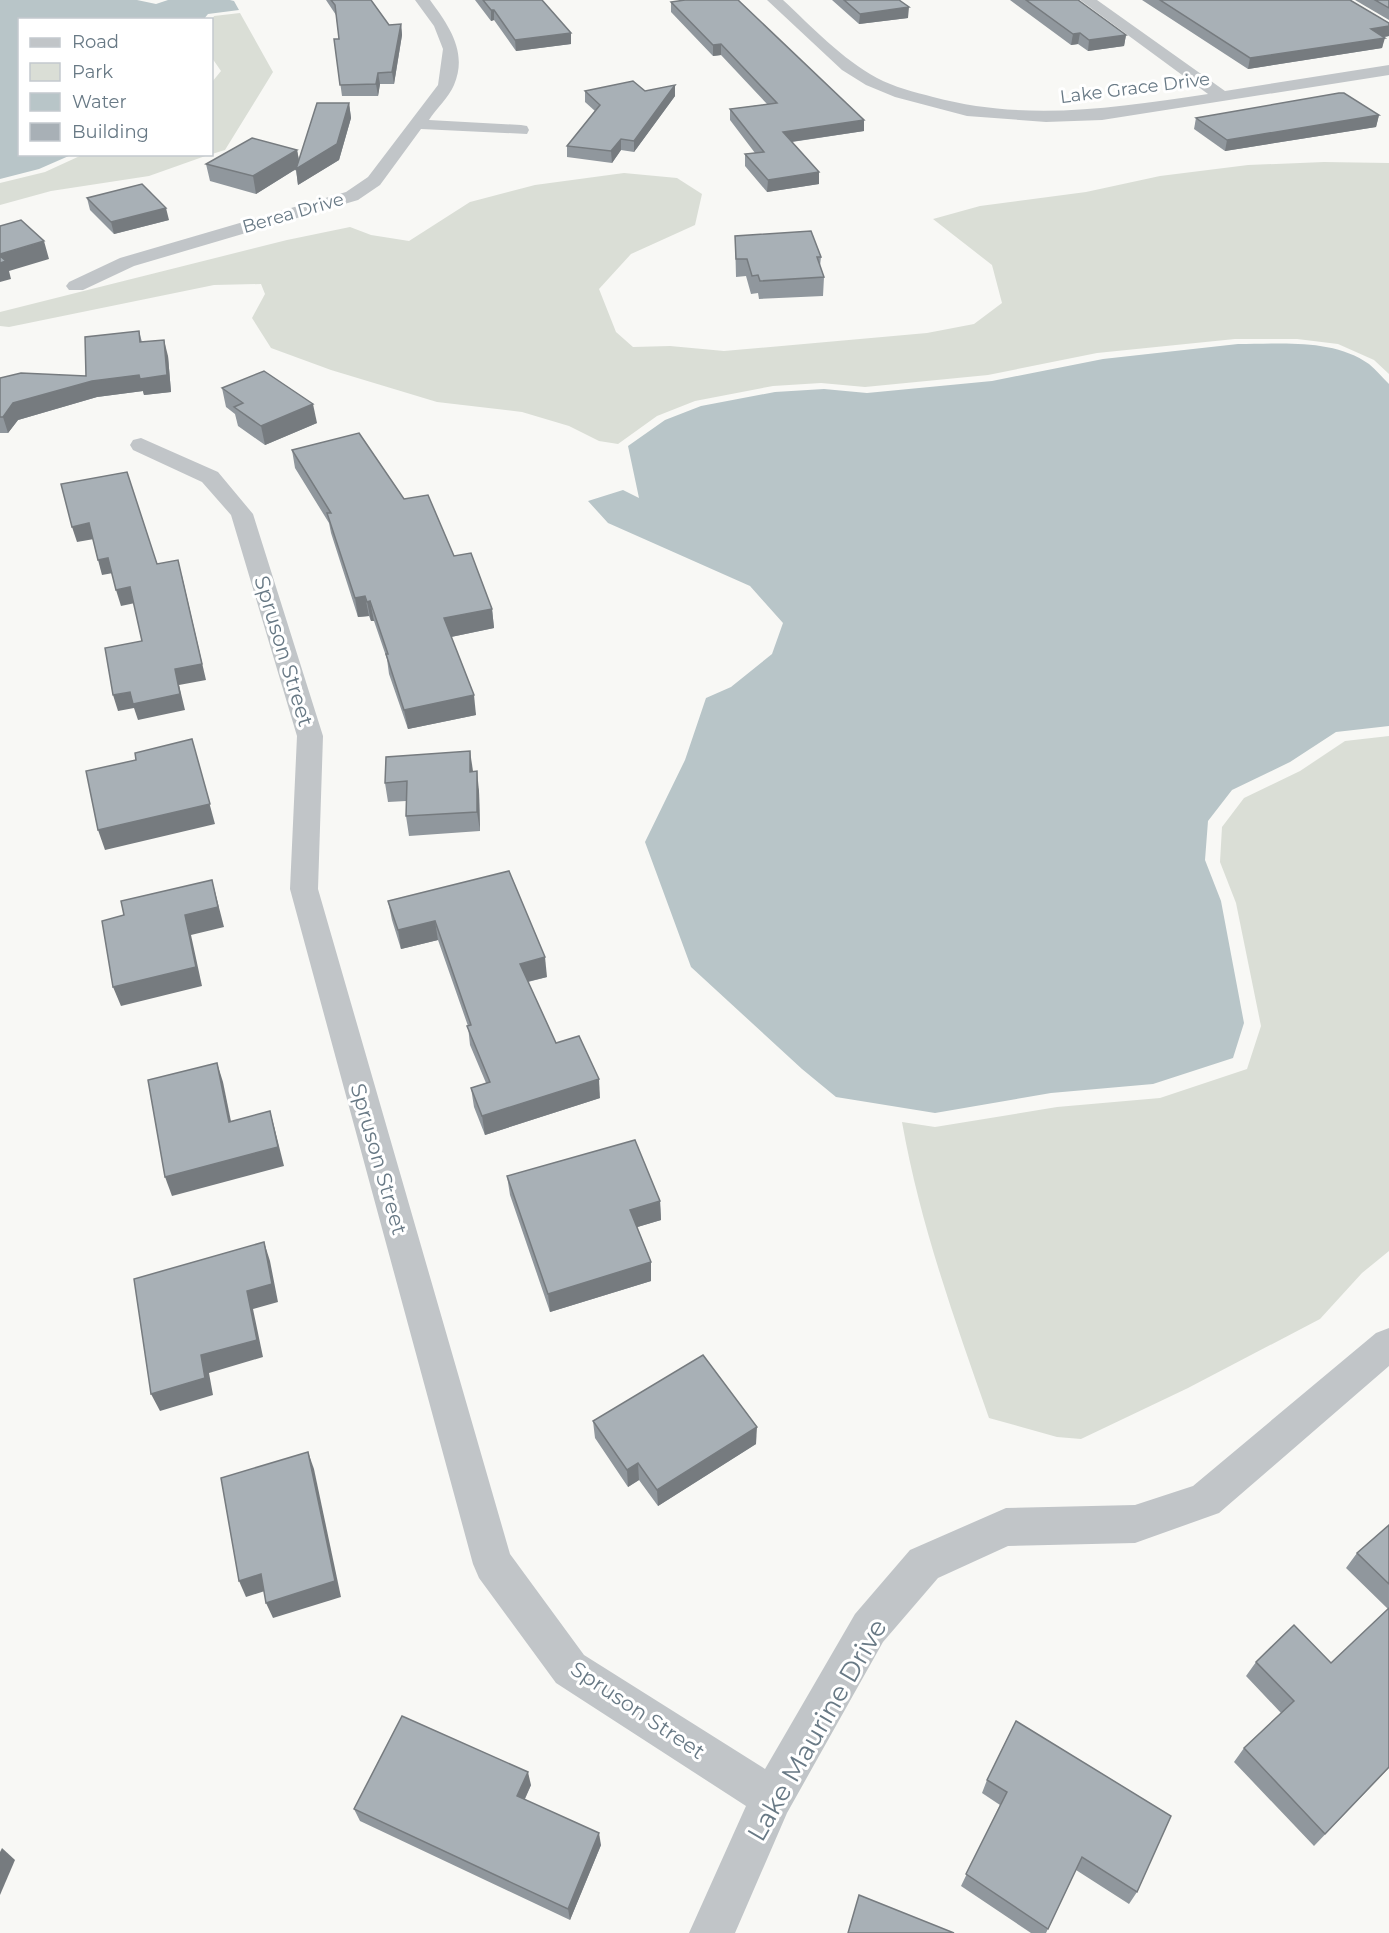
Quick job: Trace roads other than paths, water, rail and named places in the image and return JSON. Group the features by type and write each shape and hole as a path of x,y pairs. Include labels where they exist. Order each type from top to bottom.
{"street":[{"name":"Berea Drive","path":"76,286 127,262 352,196 374,181 446,85 451,49 441,26 422,0"},
{"name":"Lake Grace Drive","path":"774,0 848,67 872,82 901,94 967,111 1046,117 1102,115 1389,70"},
{"path":"1087,0 1223,97"},
{"path":"418,124 521,130"},
{"name":"Spruson Street","path":"141,445 210,477 242,514 310,736 304,889 493,1564 570,1669 772,1798"},
{"name":"Lake Maurine Drive","path":"712,1933 772,1798 869,1628 924,1564 1006,1527 1135,1524 1205,1500 1389,1344"}],"water":[{"path":"0,0 137,0 156,4 168,0 234,1 239,10 208,14 205,18 18,18 18,156 69,156 39,169 0,179"},
{"path":"1238,344 1306,344 1339,350 1369,364 1389,384 1389,726 1336,732 1290,762 1232,790 1208,821 1205,860 1221,901 1244,1023 1233,1058 1153,1084 1051,1093 935,1113 836,1097 802,1069 691,967 645,842 685,760 706,698 731,687 772,654 783,623 750,586 608,523 588,501 623,490 639,498 628,446 665,420 701,406 775,392 824,389 867,393 992,381 1103,359"}]}
